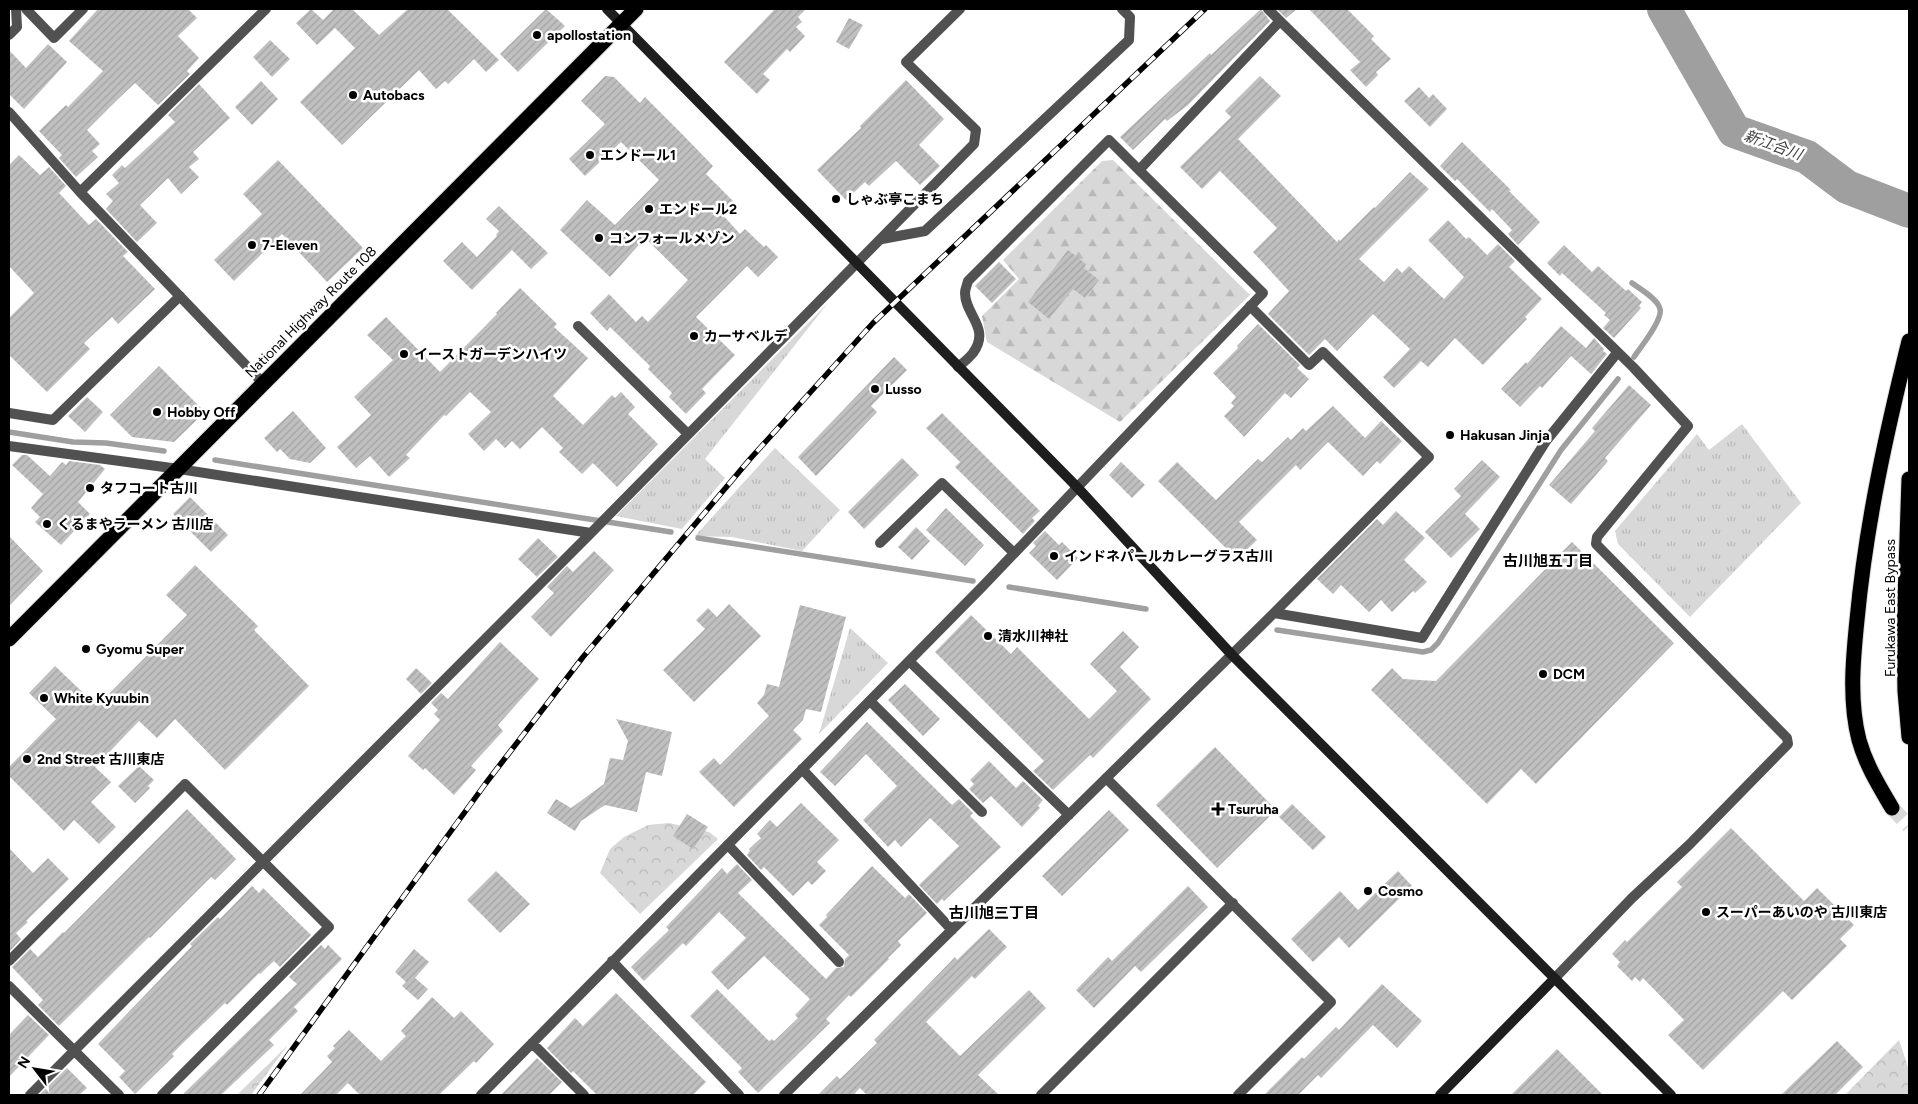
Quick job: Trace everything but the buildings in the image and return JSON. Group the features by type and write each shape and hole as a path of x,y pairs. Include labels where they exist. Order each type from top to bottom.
{"highway":[{"name":"National Highway Route 108","path":"9,639 636,9"},
{"path":"1892,808 1872,775 1859,740 1854,706 1853,673 1863,560 1872,505 1909,341"},
{"name":"Furukawa East Bypass","path":"1909,484 1904,629 1905,691 1909,737"}],"street":[{"path":"9,35 17,27 16,9"},
{"path":"26,9 54,38 82,9"},
{"path":"80,192 266,9"},
{"path":"607,9 1077,487 1232,655 1671,1095"},
{"path":"30,1095 618,505 974,144 976,130 906,62 960,9"},
{"path":"882,239 925,231 1129,40 1130,17 1122,9"},
{"path":"1268,9 1632,367 1688,426 1597,537 1596,544 1787,738 1788,744 1626,905 1440,1095"},
{"path":"1139,170 1280,21"},
{"path":"9,112 80,192 263,383"},
{"path":"481,1095 982,587 1263,293 1109,140 968,281 965,291 966,300 978,325 979,337 978,345 972,354 958,367"},
{"path":"9,413 53,420 180,296"},
{"path":"784,1095 1232,655 1429,457 1324,352 1309,366 1250,306"},
{"path":"578,326 688,434"},
{"path":"1274,613 1422,638 1546,441 1620,356"},
{"path":"9,446 594,529"},
{"path":"880,543 942,483 1014,553"},
{"path":"909,661 1069,815"},
{"path":"870,701 982,812"},
{"path":"802,769 952,930"},
{"path":"1106,778 1331,1002 1238,1095"},
{"path":"9,961 185,784 329,927 162,1095"},
{"path":"728,845 839,962"},
{"path":"1040,1095 1233,903"},
{"path":"612,961 739,1095"},
{"path":"9,986 119,1095"},
{"path":"532,1043 584,1095"}],"green space":[{"path":"1113,160 1250,295 1120,422 987,342 982,316 1019,279 1003,260 1102,161"},
{"path":"828,303 705,459 725,478 682,529 616,516"},
{"path":"1742,424 1801,503 1690,617 1618,544 1615,531 1697,434 1709,450"},
{"path":"775,448 840,510 802,551 732,537 695,536"},
{"path":"850,628 888,663 819,734"},
{"path":"669,823 709,832 718,839 640,914 600,873 610,849 624,837 648,825"},
{"path":"1899,1040 1909,1070 1909,1095 1845,1095"},
{"path":"288,1045 251,1095 237,1095"}],"waterway":[{"name":"新江合川","path":"1664,9 1734,131 1807,157 1847,187 1909,211"},
{"path":"1632,283 1652,298 1659,305 1660,309 1655,327 1634,357"},
{"path":"1277,630 1423,652 1431,650 1438,643 1561,450 1618,379"},
{"path":"9,432 73,442 106,443 164,451"},
{"path":"215,460 671,532"},
{"path":"698,538 973,581"},
{"path":"1009,587 1146,609"}],"tunnel":[{"path":"1892,808 1909,826"}],"railway":[{"path":"259,1095 486,783 583,657 750,459 873,323 1205,9"}],"place":[{"name":"apollostation","path":"537,35"},
{"name":"Autobacs","path":"353,95"},
{"name":"エンドール1","path":"590,155"},
{"name":"しゃぶ亭こまち","path":"836,199"},
{"name":"エンドール2","path":"649,209"},
{"name":"コンフォールメゾン","path":"599,238"},
{"name":"7-Eleven","path":"252,245"},
{"name":"カーサベルデ","path":"694,336"},
{"name":"イーストガーデンハイツ","path":"404,354"},
{"name":"Lusso","path":"875,389"},
{"name":"Hobby Off","path":"157,412"},
{"name":"Hakusan Jinja","path":"1450,435"},
{"name":"タフコート古川","path":"90,488"},
{"name":"くるまやラーメン 古川店","path":"47,524"},
{"name":"インドネパールカレーグラス古川","path":"1054,556"},
{"name":"清水川神社","path":"988,636"},
{"name":"Gyomu Super","path":"86,649"},
{"name":"DCM","path":"1543,674"},
{"name":"White Kyuubin","path":"44,698"},
{"name":"2nd Street 古川東店","path":"27,759"},
{"name":"Tsuruha","path":"1218,809"},
{"name":"Cosmo","path":"1368,891"},
{"name":"スーパーあいのや 古川東店","path":"1706,912"}],"district":[{"name":"古川旭五丁目","path":"1548,561"},
{"name":"古川旭三丁目","path":"994,913"}]}
